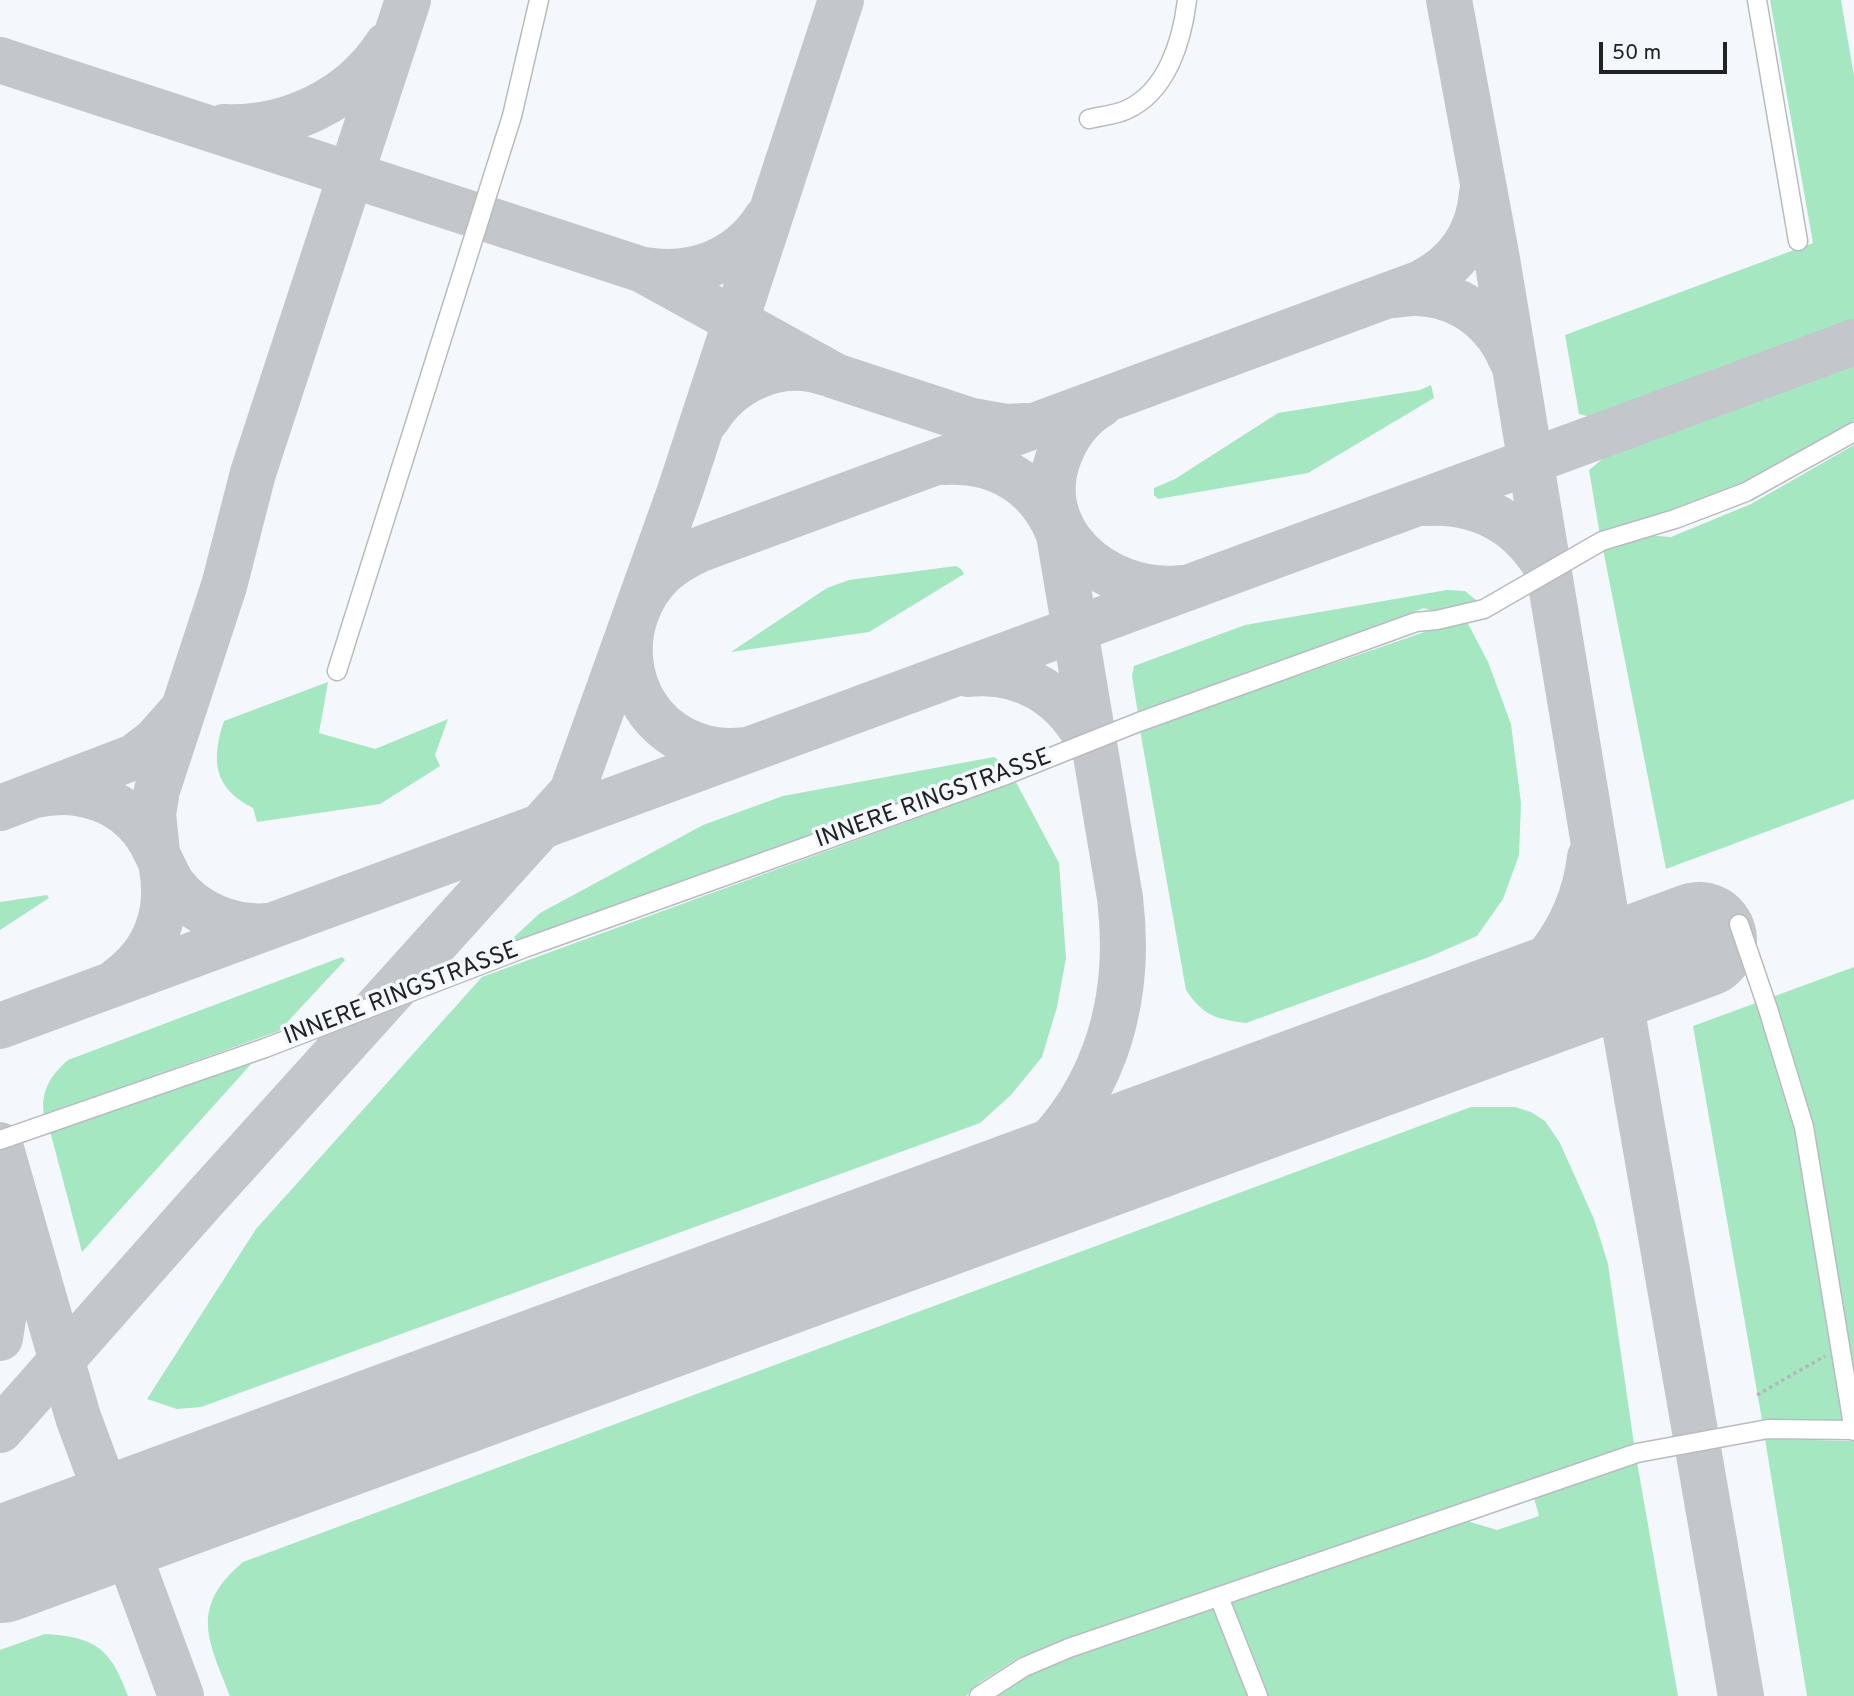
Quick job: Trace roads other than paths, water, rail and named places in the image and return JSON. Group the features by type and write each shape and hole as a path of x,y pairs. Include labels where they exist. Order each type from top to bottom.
{"lane":[{"path":"337,671 509,129 539,0"},
{"path":"1089,118 1125,111 1142,102 1153,89 1175,54 1187,0"},
{"path":"1757,0 1798,242"},
{"name":"INNERE RINGSTRASSE","path":"0,1140 265,1048 527,947 1006,775 1139,722 1416,622 1484,610 1602,541 1675,519 1746,492 1854,432"},
{"path":"979,1696 1024,1667 1069,1648 1637,1453 1768,1429 1854,1431 1804,1127 1739,924"},
{"path":"1219,1597 1258,1696"}]}
